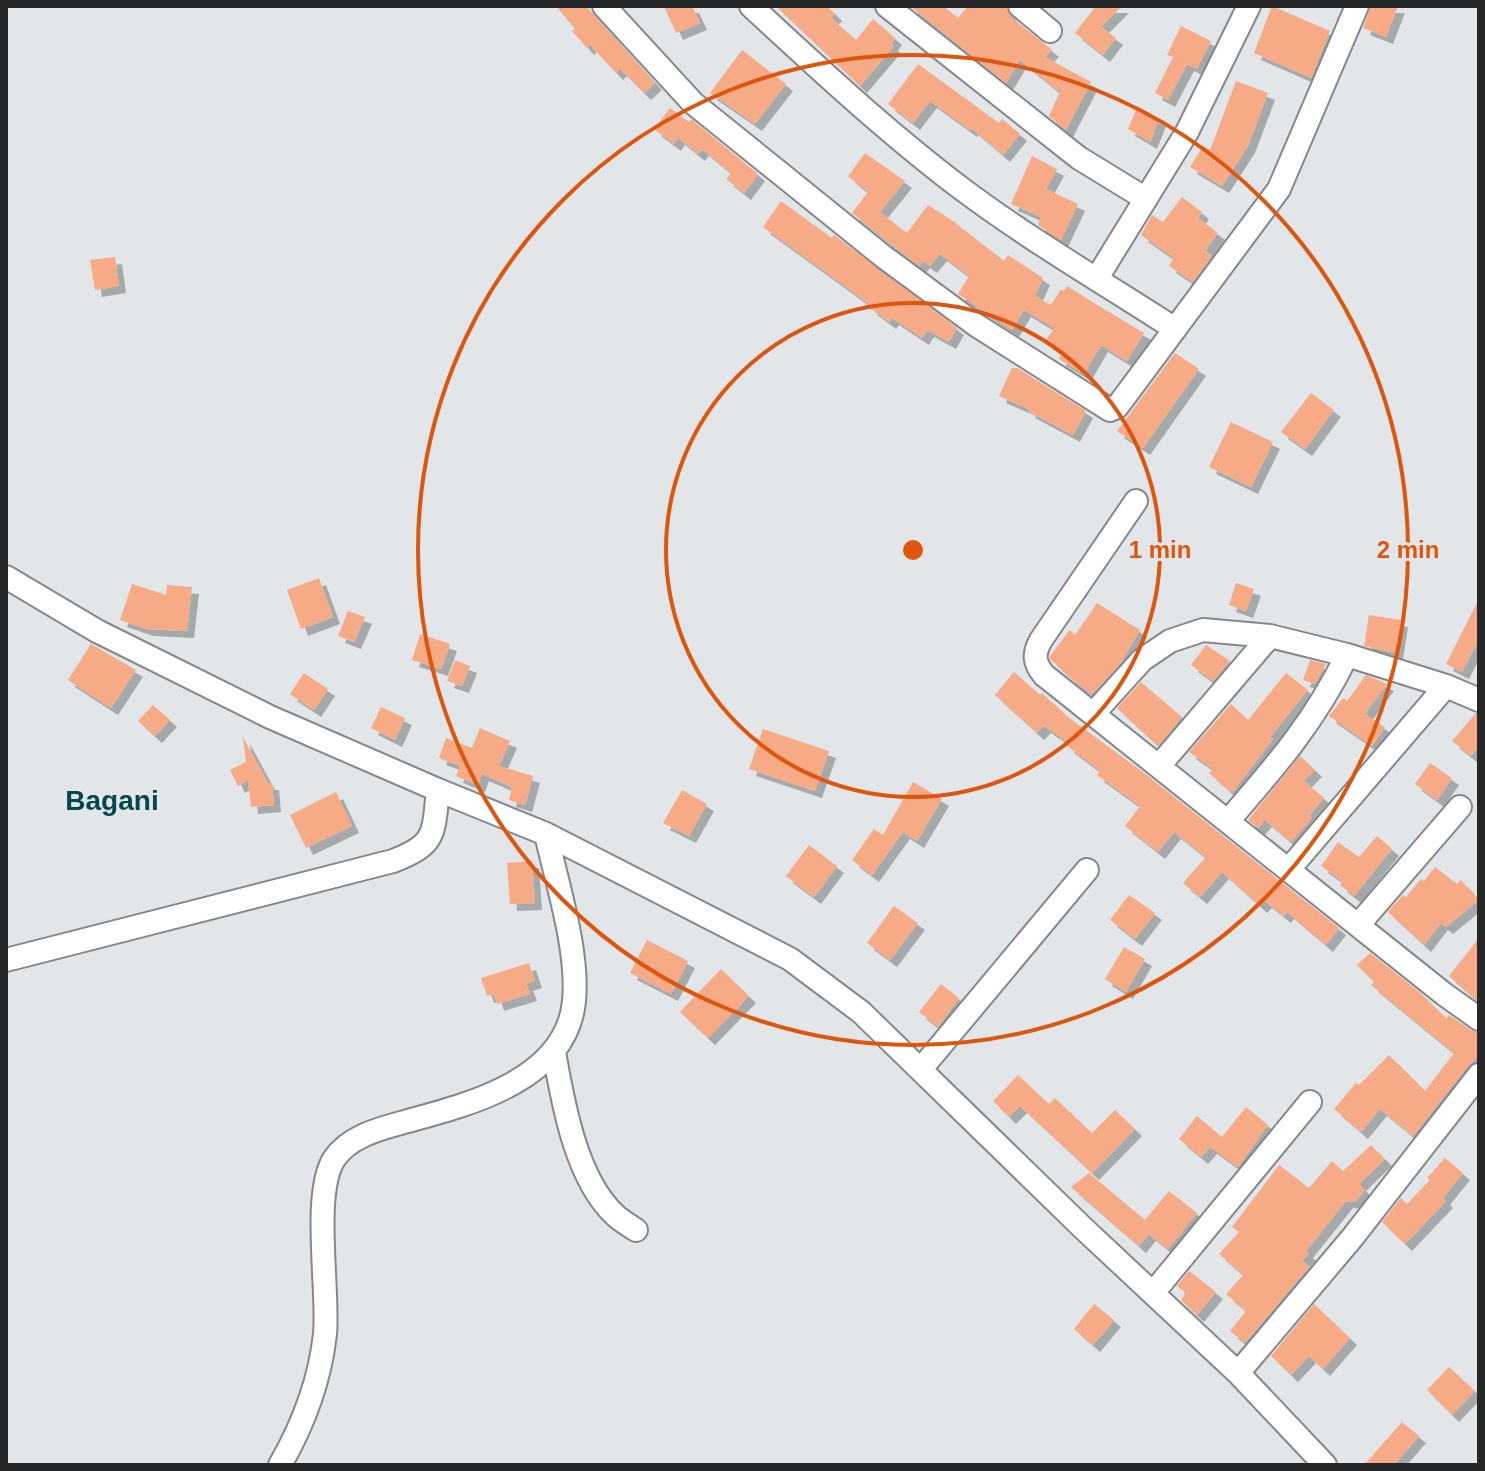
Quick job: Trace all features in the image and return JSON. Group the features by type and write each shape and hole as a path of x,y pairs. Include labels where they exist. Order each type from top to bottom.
{"street":[{"path":"604,6 693,103 860,238 976,325 1107,409 1117,407 1279,189 1357,6"},
{"path":"751,6 856,103 962,189 1175,329"},
{"path":"887,6 1079,158 1146,199"},
{"path":"1020,6 1050,31"},
{"path":"1097,278 1187,132 1249,6"},
{"path":"1136,501 1036,648 1035,658 1044,675 1479,1019"},
{"path":"6,577 97,631 257,710 546,834 790,959 834,990 921,1069 1238,1373 1325,1465"},
{"path":"1093,714 1142,660 1170,641 1203,630 1270,636 1347,655 1446,686 1479,700"},
{"path":"1159,766 1270,636"},
{"path":"1228,821 1295,744 1332,687 1347,655"},
{"path":"1289,869 1446,686"},
{"path":"6,960 393,861 426,844 432,835 438,790"},
{"path":"1359,924 1460,807"},
{"path":"280,1465 307,1409 320,1366 325,1331 324,1203 333,1160 346,1145 365,1135 454,1109 496,1092 530,1072 554,1052 568,1029 574,1002 574,972 546,834"},
{"path":"921,1069 1087,870"},
{"path":"554,1052 564,1106 587,1174 615,1214 636,1230"},
{"path":"1238,1373 1352,1238 1479,1075"},
{"path":"1153,1293 1310,1102"}],"building":[{"path":"556,6 586,6 655,83 644,93 620,69 616,73 590,45 587,48"},
{"path":"664,6 692,6 700,23 676,33"},
{"path":"776,6 827,6 835,14 831,18 856,40 873,19 895,38 891,44 894,46 860,86"},
{"path":"910,6 943,6 958,18 968,6 1006,6 1011,17 1052,50 1045,57 1091,82 1066,130 1049,116 1063,85 1058,91 1020,60 1006,83"},
{"path":"1096,6 1122,6 1101,27 1116,38 1103,55 1075,33"},
{"path":"1272,6 1330,31 1311,78 1254,53"},
{"path":"1371,6 1398,6 1386,37 1363,28"},
{"path":"1181,26 1211,41 1197,69 1187,64 1168,100 1155,93 1173,57 1167,55"},
{"path":"742,50 786,84 755,124 710,93"},
{"path":"918,64 999,123 1002,119 1020,134 1003,155 971,128 930,101 913,123 888,104"},
{"path":"1236,81 1268,93 1248,146 1222,186 1190,167 1203,146 1210,150"},
{"path":"670,108 689,122 691,119 758,174 744,193 726,179 731,173 702,149 698,154 678,138 674,144 654,129"},
{"path":"1136,110 1159,119 1150,142 1128,129"},
{"path":"865,153 905,181 880,212 907,233 928,205 1004,261 1008,255 1043,278 1035,296 1051,305 1061,289 1064,291 1067,286 1144,333 1127,361 1101,345 1084,374 1059,359 1062,352 1045,342 1054,328 1024,310 1012,330 958,294 969,276 940,254 930,266 923,261 919,266 893,246 852,213 868,192 848,176"},
{"path":"1032,156 1057,169 1046,189 1078,204 1061,240 1038,225 1041,217 1011,204"},
{"path":"1182,197 1202,212 1198,218 1218,233 1205,251 1212,256 1193,282 1169,266 1174,258 1141,235 1152,215 1163,222"},
{"path":"781,201 832,238 834,235 957,328 949,342 927,330 922,338 892,318 889,322 870,308 872,306 763,227"},
{"path":"115,257 119,286 95,290 90,260"},
{"path":"1175,353 1199,369 1143,448 1117,431"},
{"path":"1012,368 1017,368 1086,411 1073,435 1029,409 999,396"},
{"path":"1311,393 1334,410 1305,449 1281,432"},
{"path":"1231,422 1273,442 1251,487 1209,467"},
{"path":"319,578 333,617 301,629 287,590"},
{"path":"1236,583 1254,589 1246,611 1229,605"},
{"path":"132,584 166,595 167,585 192,587 187,631 146,629 120,620"},
{"path":"1479,599 1479,639 1462,672 1446,664"},
{"path":"1097,603 1140,630 1120,664 1092,694 1074,681 1050,656 1070,630 1075,635"},
{"path":"348,611 365,617 354,642 338,636"},
{"path":"1369,615 1401,620 1396,653 1364,646"},
{"path":"420,634 450,644 441,669 412,660"},
{"path":"91,644 136,670 111,708 68,680"},
{"path":"1206,645 1230,661 1213,681 1191,665"},
{"path":"455,660 470,666 462,686 447,681"},
{"path":"1310,660 1326,664 1315,684 1303,680"},
{"path":"1014,672 1339,928 1326,945 1287,912 1284,916 1265,901 1260,906 1222,872 1200,897 1183,883 1206,857 1174,832 1158,852 1125,826 1140,806 1097,775 1100,771 1067,746 1069,743 1044,726 1037,733 995,695"},
{"path":"304,673 328,689 314,710 290,694"},
{"path":"1286,673 1308,690 1270,737 1273,739 1232,793 1209,773 1213,769 1189,752 1231,704 1248,720"},
{"path":"1366,675 1387,684 1365,714 1385,727 1372,746 1329,716 1343,698 1347,701"},
{"path":"1141,682 1182,717 1158,746 1117,708"},
{"path":"153,705 170,720 155,736 138,721"},
{"path":"381,707 405,718 395,740 371,728"},
{"path":"1476,713 1479,714 1479,746 1471,756 1452,741"},
{"path":"480,728 510,741 499,766 533,776 525,805 509,800 512,787 482,774 478,785 456,776 460,766 439,758 446,738 472,748"},
{"path":"763,729 829,751 815,791 749,769"},
{"path":"243,737 268,783 272,783 274,805 251,807 248,780 238,786 230,770 246,762"},
{"path":"1300,756 1315,770 1304,781 1324,798 1309,816 1312,818 1291,842 1265,820 1258,828 1248,820"},
{"path":"1430,763 1452,778 1437,800 1415,784"},
{"path":"913,782 942,799 917,841 903,832 872,875 852,860 874,829 883,835"},
{"path":"682,790 707,804 689,836 663,823"},
{"path":"336,792 352,826 306,848 290,815"},
{"path":"1377,836 1392,849 1354,896 1340,885 1342,881 1321,866 1338,842 1359,857"},
{"path":"809,845 837,866 814,897 786,876"},
{"path":"532,861 535,903 510,904 507,863"},
{"path":"1435,867 1457,884 1461,880 1479,900 1446,927 1441,923 1424,945 1388,912 1421,879 1424,881"},
{"path":"1129,895 1155,913 1135,939 1110,920"},
{"path":"894,906 918,923 890,960 867,943"},
{"path":"1479,938 1479,1002 1449,976"},
{"path":"647,940 688,961 671,994 630,973"},
{"path":"1124,947 1145,959 1126,992 1105,979"},
{"path":"1370,953 1446,1018 1449,1015 1479,1033 1479,1056 1413,1136 1380,1109 1361,1132 1334,1109 1356,1083 1359,1085 1389,1055 1425,1091 1454,1053 1371,985 1374,982 1357,965"},
{"path":"529,963 535,981 526,984 530,994 497,1004 494,994 487,996 481,978"},
{"path":"721,969 749,996 708,1038 680,1012"},
{"path":"941,984 959,998 938,1027 919,1012"},
{"path":"1018,1075 1049,1104 1055,1098 1092,1133 1115,1110 1135,1129 1092,1173 1020,1106 1009,1117 993,1101"},
{"path":"1246,1107 1268,1125 1238,1167 1210,1147 1201,1157 1179,1139 1197,1116 1222,1137"},
{"path":"1371,1145 1385,1159 1359,1184 1365,1190 1355,1202 1346,1201 1306,1251 1309,1254 1302,1261 1309,1267 1245,1343 1230,1331 1246,1311 1226,1294 1243,1275 1219,1254 1239,1232 1232,1227 1279,1165 1309,1188 1332,1161 1343,1171"},
{"path":"1445,1158 1463,1173 1443,1198 1446,1201 1405,1244 1382,1222 1401,1198 1407,1204 1430,1180 1427,1178"},
{"path":"1089,1173 1145,1220 1169,1191 1197,1213 1168,1249 1149,1234 1139,1246 1071,1187"},
{"path":"1189,1271 1216,1292 1197,1315 1181,1300 1186,1293 1177,1286"},
{"path":"1094,1304 1114,1320 1093,1345 1074,1329"},
{"path":"1314,1304 1350,1338 1323,1369 1309,1356 1291,1375 1271,1356"},
{"path":"1449,1367 1475,1391 1452,1415 1427,1390"},
{"path":"1402,1422 1419,1436 1394,1465 1364,1465"}],"district":[{"name":"Bagani","path":"112,800"}]}
